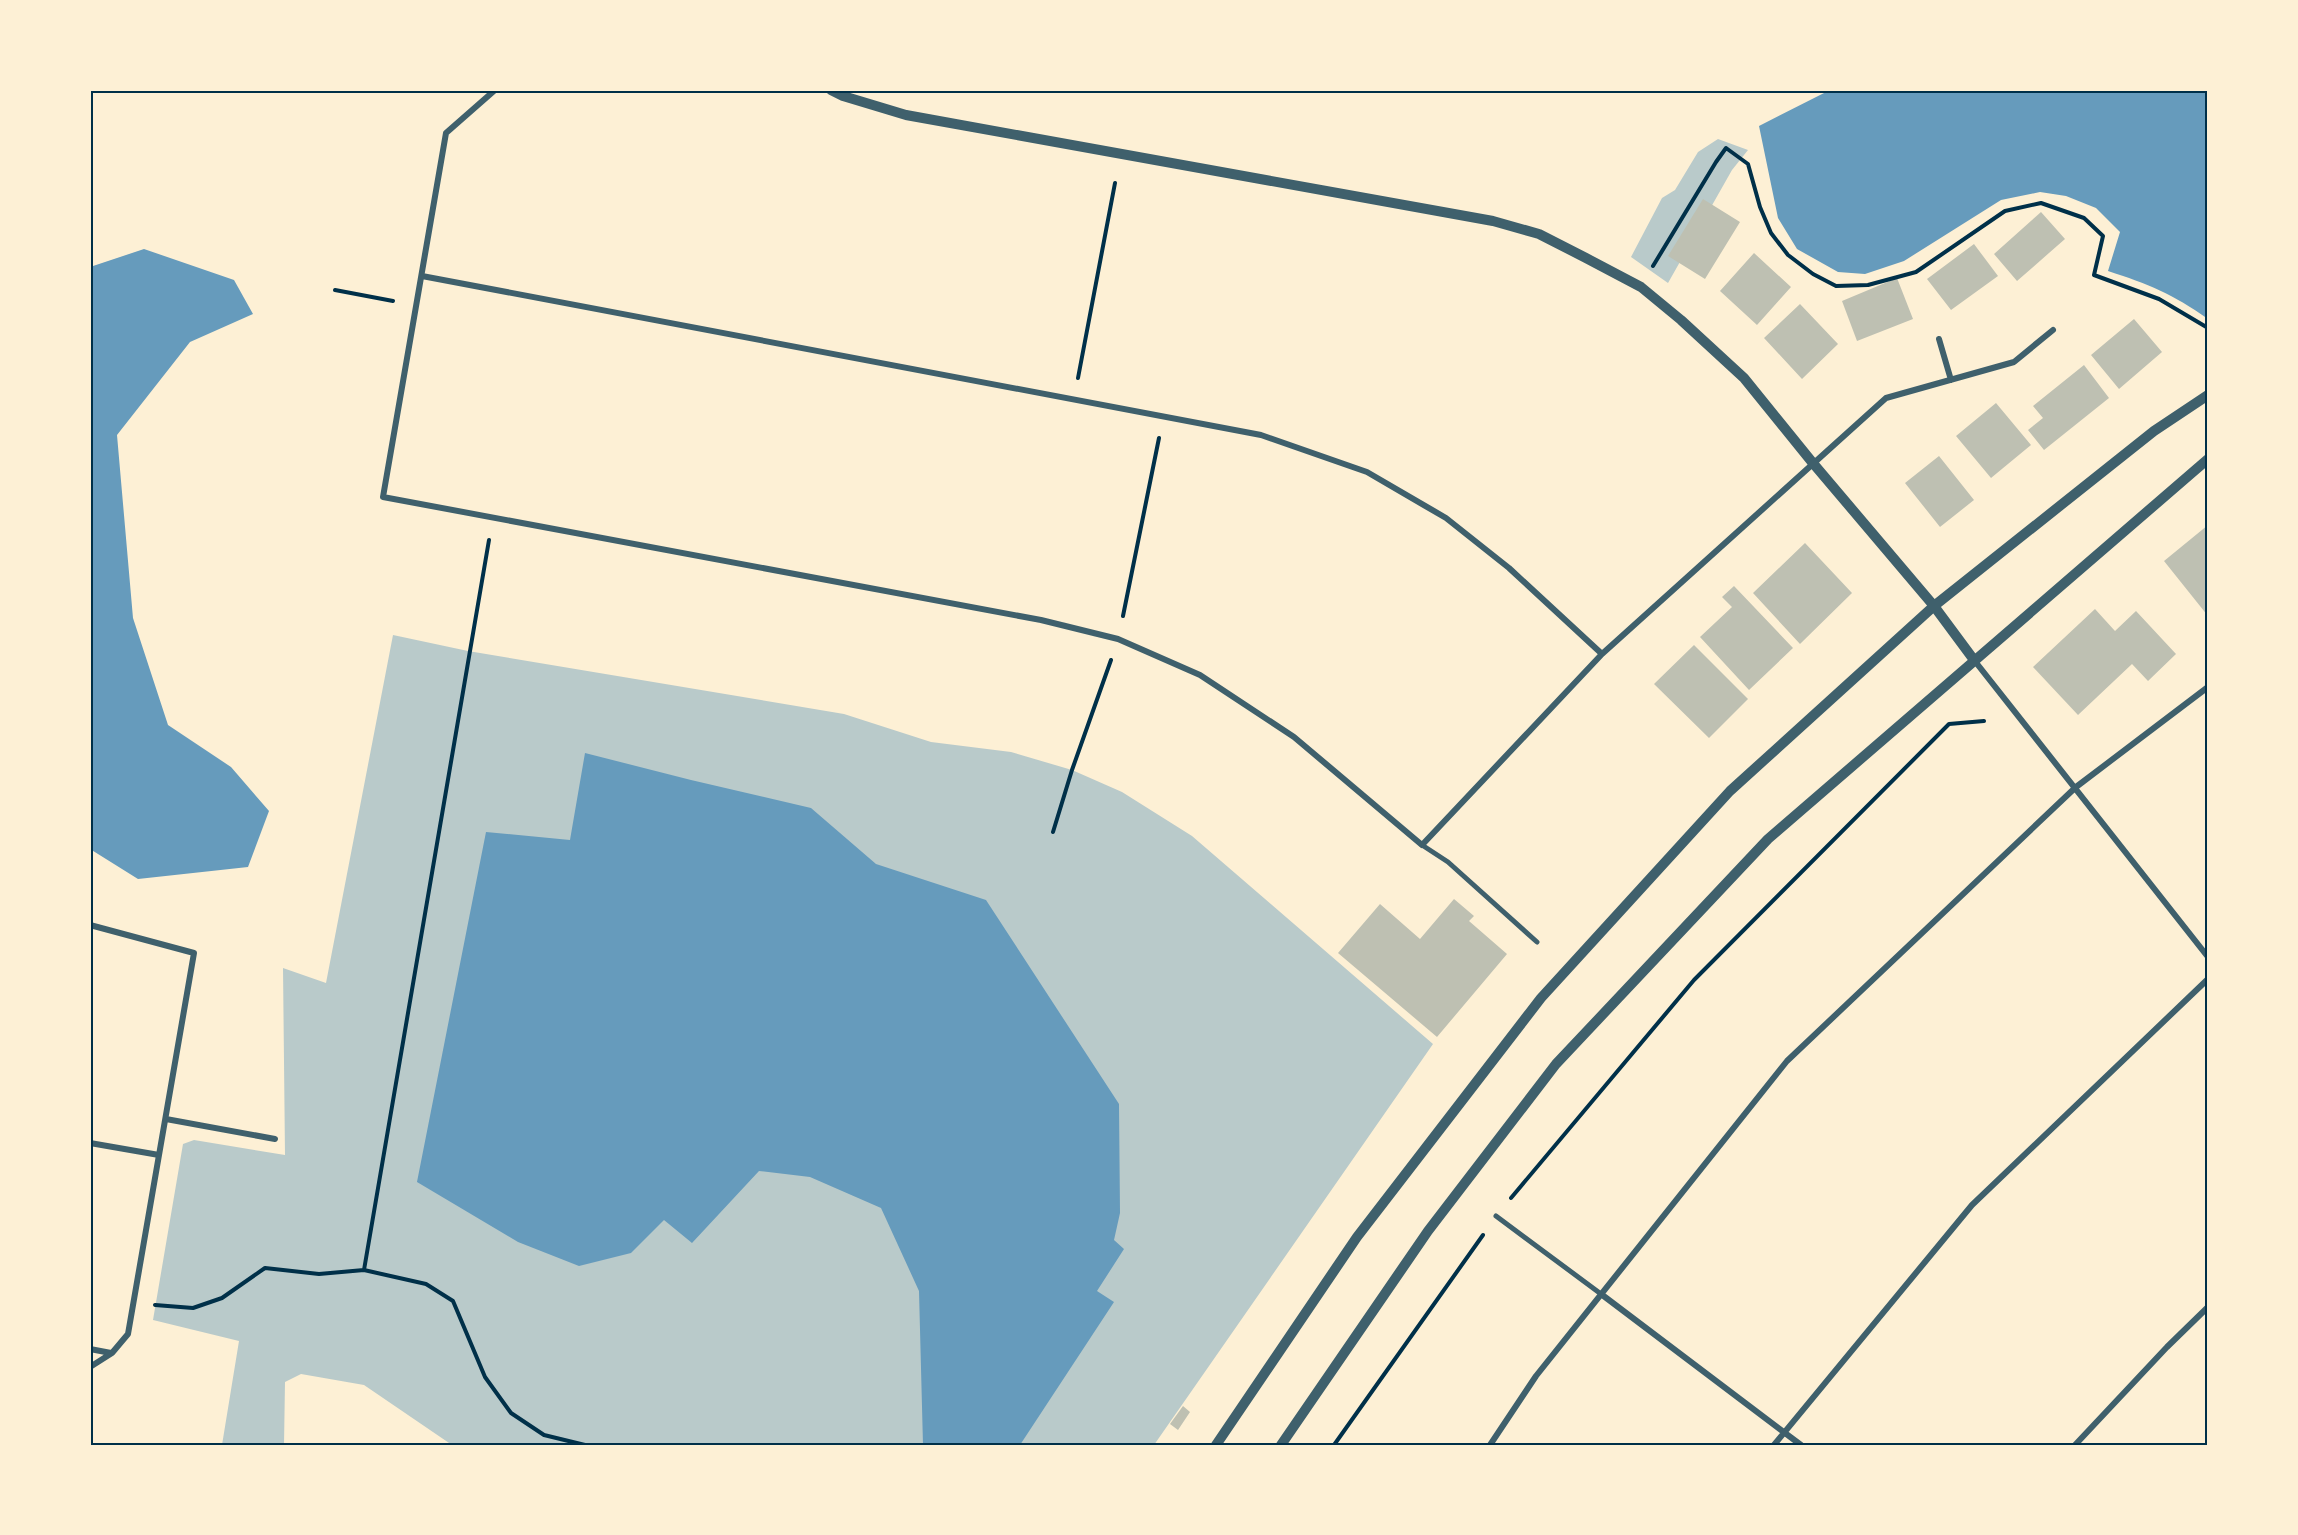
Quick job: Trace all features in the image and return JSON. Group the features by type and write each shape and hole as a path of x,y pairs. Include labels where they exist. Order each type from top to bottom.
{"street":[{"path":"495,90 446,133 382,496 1041,620 1118,639 1200,675 1294,737 1422,845 1448,862 1537,942"},
{"path":"831,90 906,116 1493,221 1539,234 1641,287 1744,378 1934,606 2208,957"},
{"path":"422,276 1261,435 1367,472 1446,518 1509,568 1602,654"},
{"path":"1422,845 1602,654 1812,462 1886,398 2014,362 2053,330"},
{"path":"1939,339 1951,380"},
{"path":"1216,1445 1356,1237 1541,998 1730,791 1934,606 2154,431 2208,395"},
{"path":"1281,1445 1428,1231 1556,1064 1768,839 2208,459"},
{"path":"1490,1445 1536,1376 1787,1061 2076,788 2208,687"},
{"path":"90,925 194,953 128,1334 112,1353 90,1367"},
{"path":"1774,1445 1972,1204 2208,979"},
{"path":"166,1119 275,1139"},
{"path":"90,1143 159,1155"},
{"path":"1496,1216 1801,1445"},
{"path":"2075,1445 2208,1307"},
{"path":"90,1349 112,1353"}],"path":[{"path":"1641,287 1726,148 1748,164 1763,215 1771,233 1788,255 1813,274 1836,286 1868,285 1916,272 2005,211 2041,203 2084,218 2103,236 2094,275 2159,299 2208,328"},
{"path":"1074,400 1115,183"},
{"path":"335,290 417,306"},
{"path":"1053,832 1118,639 1163,416"},
{"path":"364,1270 468,651 493,518"},
{"path":"1334,1445 1496,1216 1694,980 1949,724 1984,721"},
{"path":"133,1303 193,1308 222,1298 265,1268 319,1274 364,1270 426,1284 453,1301 486,1377 511,1413 544,1435 585,1445"}],"shaded area":[{"path":"1718,139 1748,150 1732,170 1668,283 1631,257 1662,198 1675,190 1698,152"},
{"path":"393,635 468,651 844,714 931,742 1011,752 1072,770 1122,792 1192,836 1433,1044 1154,1445 452,1445 364,1385 301,1374 285,1382 284,1445 222,1445 239,1341 153,1320 183,1144 194,1140 285,1155 283,968 326,983"}],"water":[{"path":"1830,90 2208,90 2208,319 2160,290 2108,271 2120,232 2096,208 2066,196 2040,192 2001,200 1904,261 1865,274 1838,272 1797,249 1778,218 1759,126"},
{"path":"144,249 234,280 253,314 190,342 117,435 133,618 168,725 231,767 269,811 248,867 138,879 90,849 90,267"},
{"path":"585,753 811,808 876,864 986,900 1119,1104 1120,1213 1114,1240 1124,1249 1097,1291 1114,1302 1020,1445 923,1445 919,1291 881,1208 810,1177 759,1171 692,1243 664,1220 631,1253 579,1266 518,1242 417,1182 486,832 570,840"}],"building":[{"path":"1703,199 1740,222 1705,279 1668,256"},
{"path":"2041,212 2065,239 2017,281 1994,254"},
{"path":"1974,244 1998,276 1951,310 1927,279"},
{"path":"1754,253 1791,287 1757,325 1720,291"},
{"path":"1897,278 1913,319 1857,341 1842,301"},
{"path":"1800,304 1838,344 1802,379 1764,338"},
{"path":"2134,319 2162,352 2119,389 2091,355"},
{"path":"2084,365 2109,398 2044,450 2028,430 2043,418 2033,406"},
{"path":"1996,403 2031,445 1991,478 1956,436"},
{"path":"1939,456 1974,500 1940,527 1905,483"},
{"path":"2208,525 2208,616 2164,561"},
{"path":"1805,543 1852,593 1800,644 1753,593"},
{"path":"1734,586 1793,648 1749,690 1700,637 1732,607 1722,597"},
{"path":"2095,609 2115,631 2136,611 2176,654 2148,681 2132,664 2078,715 2033,667"},
{"path":"1694,645 1748,699 1709,738 1654,684"},
{"path":"1454,899 1474,916 1469,921 1507,954 1437,1037 1338,953 1380,904 1420,939"},
{"path":"1183,1406 1190,1412 1178,1430 1170,1424"}]}
